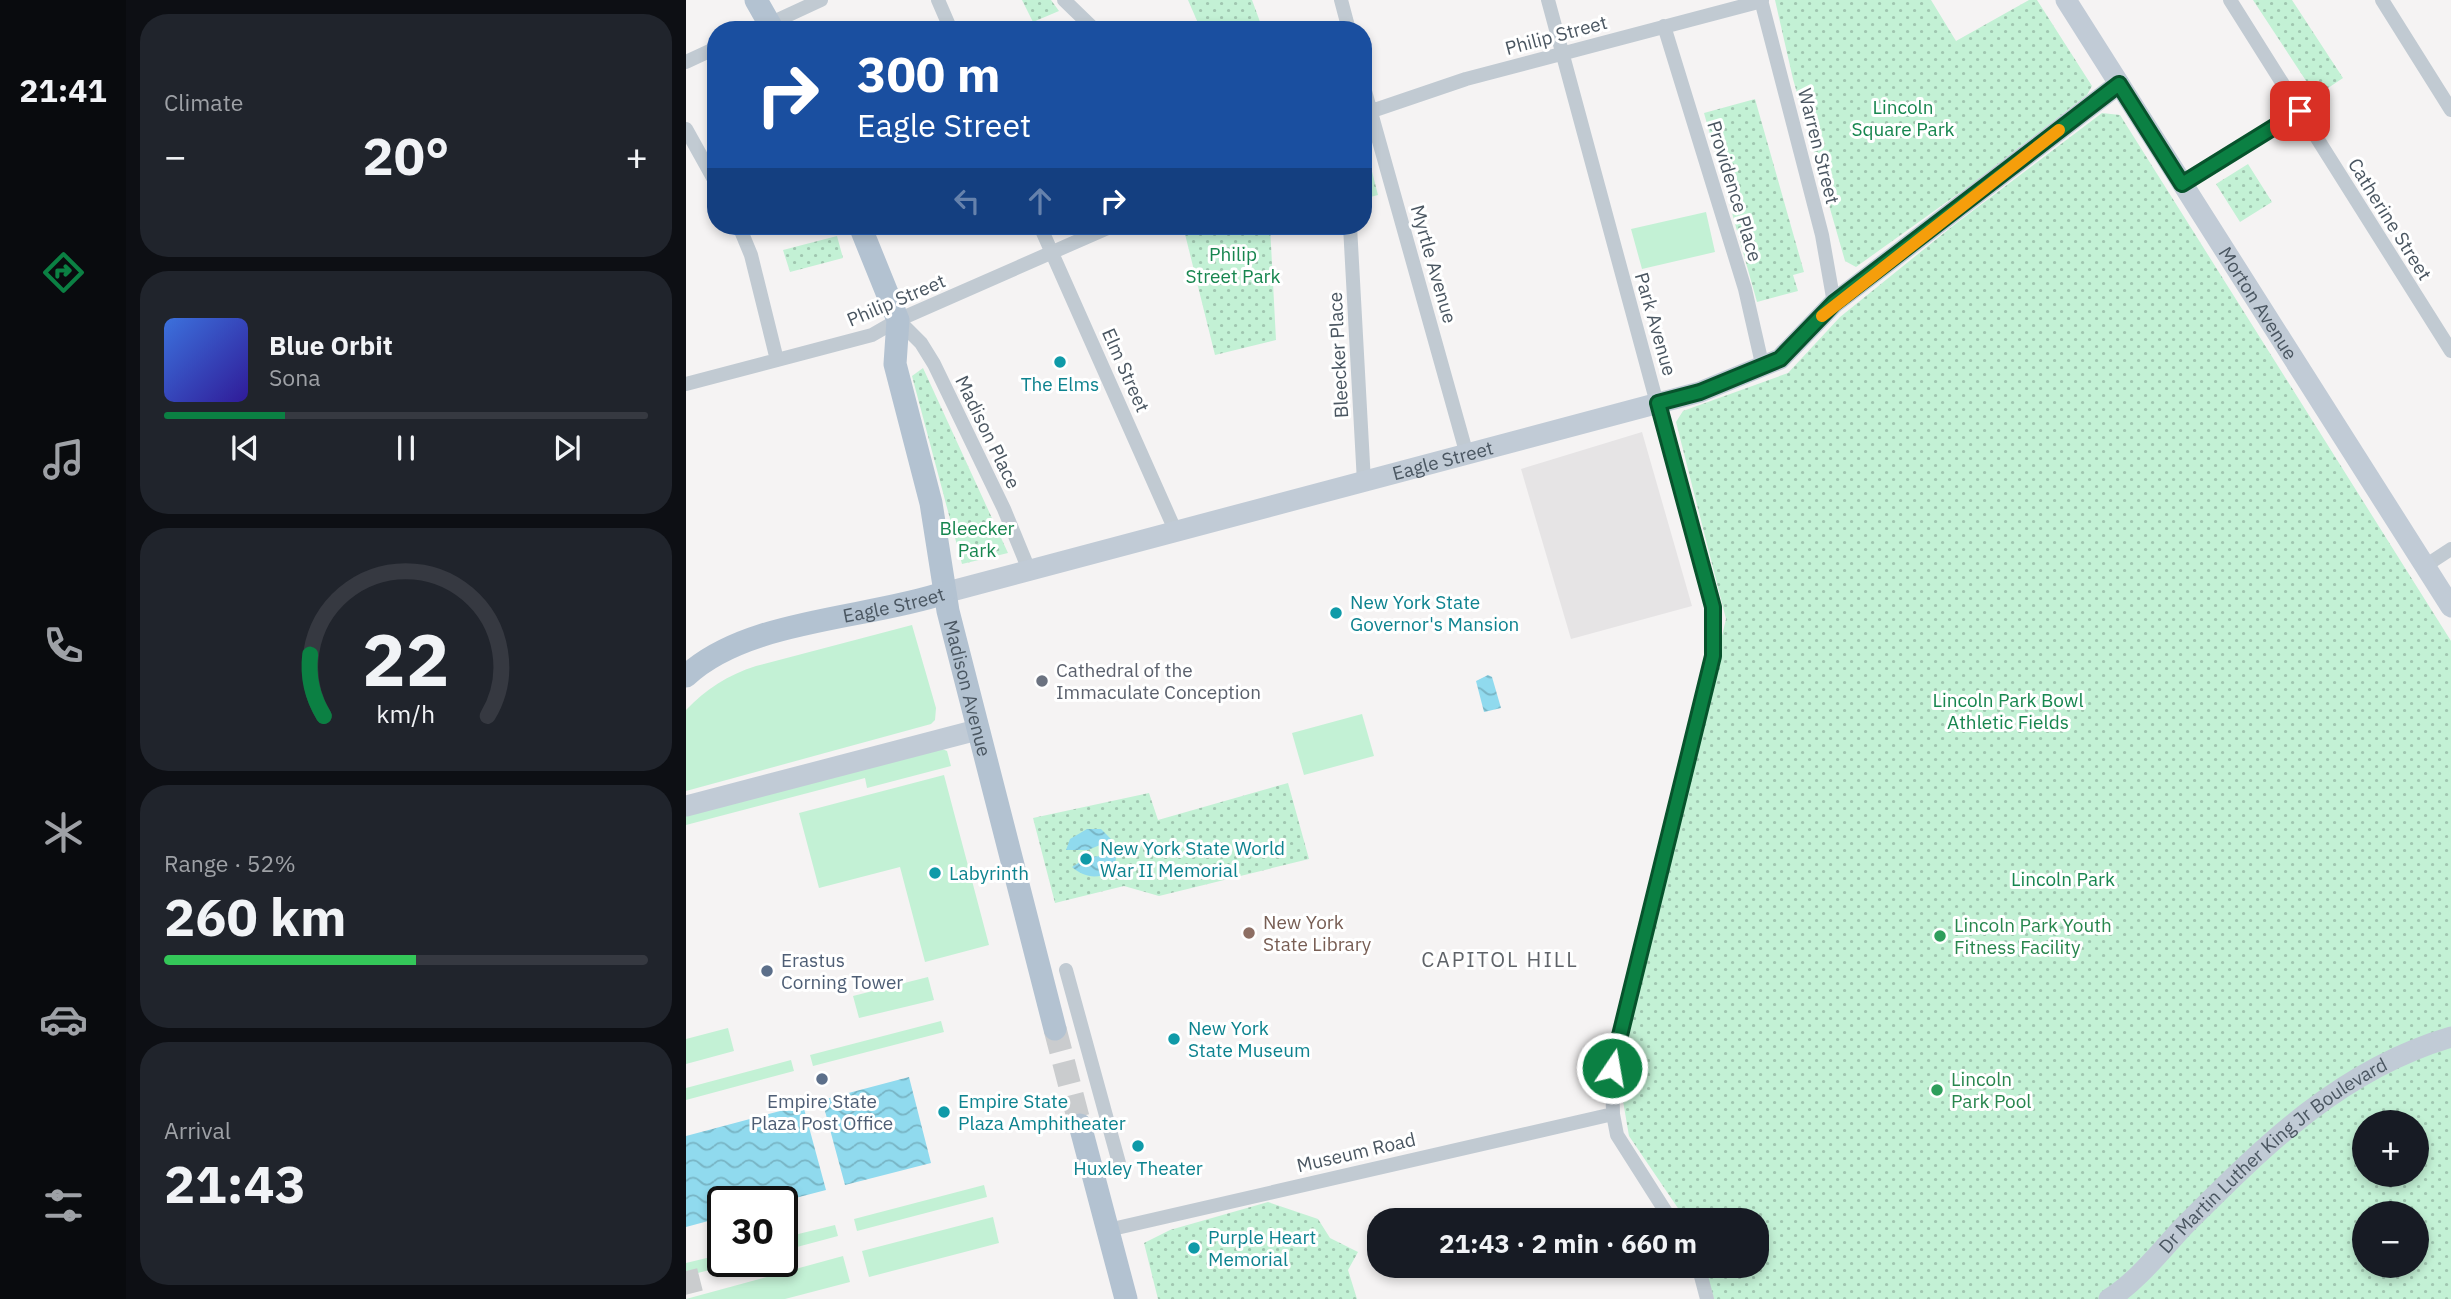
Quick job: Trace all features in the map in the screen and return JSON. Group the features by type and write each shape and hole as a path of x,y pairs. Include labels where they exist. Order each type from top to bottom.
{"main road":[{"path":"756,0 764,21"},
{"name":"Madison Avenue","path":"864,235 898,320 895,363 931,503 944,593 1055,1029"},
{"name":"Eagle Street","path":"686,676 718,654 749,640 853,612 889,609 944,593"},
{"path":"1080,1125 1126,1299"}],"street":[{"path":"780,21 821,0"},
{"path":"938,0 947,21"},
{"path":"1064,0 1085,21"},
{"path":"1341,0 1347,21"},
{"name":"Park Avenue","path":"1548,0 1713,607 1713,656 1680,799 1614,1058 1613,1114 1623,1149 1663,1208"},
{"name":"Morton Avenue","path":"2066,0 2451,607"},
{"name":"Catherine Street","path":"2230,0 2451,351"},
{"path":"2382,0 2451,110"},
{"name":"Philip Street","path":"1372,110 1466,79 1761,1"},
{"name":"Warren Street","path":"1761,1 1822,235 1834,303"},
{"name":"Providence Place","path":"1664,26 1745,289 1763,368"},
{"path":"686,62 707,52"},
{"name":"Eagle Street","path":"944,593 1700,392 1763,368 1780,359 1834,303 2119,84"},
{"path":"2182,184 2300,111"},
{"path":"686,129 707,167"},
{"name":"Myrtle Avenue","path":"1372,129 1467,455"},
{"path":"742,235 753,264 777,360"},
{"name":"Elm Street","path":"1044,235 1175,530"},
{"name":"Philip Street","path":"686,384 872,335 898,320 1092,235"},
{"name":"Bleecker Place","path":"1350,235 1364,482"},
{"name":"Madison Place","path":"898,320 921,343 934,364 1004,509 1029,570"},
{"path":"2425,566 2451,550"},
{"path":"686,806 977,730"},
{"path":"1066,970 1119,1163"},
{"name":"Dr Martin Luther King Jr Boulevard","path":"2109,1299 2267,1143 2301,1115 2358,1075 2428,1044 2451,1037"},
{"name":"Museum Road","path":"1108,1230 1613,1114"},
{"path":"1701,1278 1707,1299"}],"shaded area":[{"path":"1642,432 1692,606 1571,639 1521,469"}],"green space":[{"path":"1022,0 1051,0 1059,11 1035,21 1032,21"},
{"path":"1188,0 1252,0 1260,21 1197,21"},
{"name":"Lincoln Square Park","path":"1775,0 1931,0 1956,41 2029,0 2037,0 2092,86 2087,95 1969,186 1856,267 1845,261 1793,79"},
{"path":"2253,0 2292,0 2343,78 2316,96"},
{"path":"1755,99 1804,272 1793,275 1798,291 1757,302 1704,113"},
{"name":"Lincoln Park","path":"2102,113 2120,115 2451,641 2451,1299 1714,1299 1708,1278 1769,1278 1769,1208 1678,1208 1629,1136 1622,1095 1625,1054 1638,991 1726,619 1676,422 1683,411 1788,373 1840,317 1954,225"},
{"path":"2248,164 2272,202 2240,222 2216,184"},
{"path":"1372,171 1378,195 1372,197"},
{"path":"1706,212 1715,252 1642,269 1631,229"},
{"name":"Philip Street Park","path":"1185,235 1270,235 1276,340 1215,355"},
{"path":"837,236 843,258 790,272 783,250"},
{"name":"Bleecker Park","path":"923,368 1008,553 962,564 912,376"},
{"path":"912,625 936,708 935,720 931,724 686,791 686,710 710,689 727,678 756,666"},
{"path":"1362,714 1374,756 1304,775 1292,733"},
{"path":"942,749 947,751 951,766 867,788 865,778 686,825 686,815"},
{"path":"944,775 989,945 925,962 900,867 819,888 799,813"},
{"path":"1288,783 1309,859 1159,896 1124,886 1055,903 1033,818 1149,793 1158,820"},
{"path":"928,977 934,1000 859,1018 853,996"},
{"path":"941,1021 944,1032 813,1066 810,1055"},
{"path":"728,1028 734,1051 686,1064 686,1039"},
{"path":"791,1060 794,1071 686,1100 686,1088"},
{"path":"984,1185 987,1197 857,1231 854,1219"},
{"path":"1268,1202 1318,1219 1330,1238 1358,1252 1348,1270 1357,1299 1158,1299 1144,1243 1170,1230"},
{"path":"993,1217 999,1243 869,1277 862,1251"},
{"path":"835,1225 838,1236 798,1247 798,1234"},
{"path":"843,1256 850,1282 785,1299 686,1299 766,1277 798,1277 798,1268"},
{"path":"707,1258 707,1271 686,1276 686,1263"}],"water":[{"path":"1488,675 1492,677 1501,708 1484,712 1476,681"},
{"path":"1087,829 1101,829 1112,840 1088,850 1066,850 1070,839"},
{"path":"1117,855 1110,870 1099,876 1086,875 1072,867 1088,857"},
{"path":"909,1077 931,1163 845,1185 822,1100"},
{"path":"803,1105 826,1190 798,1197 798,1186 707,1186 707,1221 686,1227 686,1136"}],"tunnel":[{"path":"1055,1029 1080,1125"},
{"path":"686,1271 693,1299"}],"slow traffic":[{"path":"1822,316 1834,303 2059,130"}],"place":[{"name":"The Elms","path":"1060,362"},
{"name":"New York State Governor's Mansion","path":"1336,613"},
{"name":"Cathedral of the Immaculate Conception","path":"1042,681"},
{"name":"New York State World War II Memorial","path":"1086,859"},
{"name":"Labyrinth","path":"935,873"},
{"name":"New York State Library","path":"1249,933"},
{"name":"Lincoln Park Youth Fitness Facility","path":"1940,936"},
{"name":"Erastus Corning Tower","path":"767,971"},
{"name":"New York State Museum","path":"1174,1039"},
{"name":"Empire State Plaza Post Office","path":"822,1079"},
{"name":"Lincoln Park Pool","path":"1937,1090"},
{"name":"Empire State Plaza Amphitheater","path":"944,1112"},
{"name":"Huxley Theater","path":"1138,1146"},
{"name":"Purple Heart Memorial","path":"1194,1248"}],"district":[{"name":"CAPITOL HILL","path":"1500,960"}],"route":[{"path":"1612,1068 1680,799 1713,656 1715,633 1713,607 1658,403 1700,392 1780,359 1834,303 2119,84 2182,184 2300,111"}],"park label":[{"name":"Lincoln Park Bowl Athletic Fields","path":"2008,711"}]}
